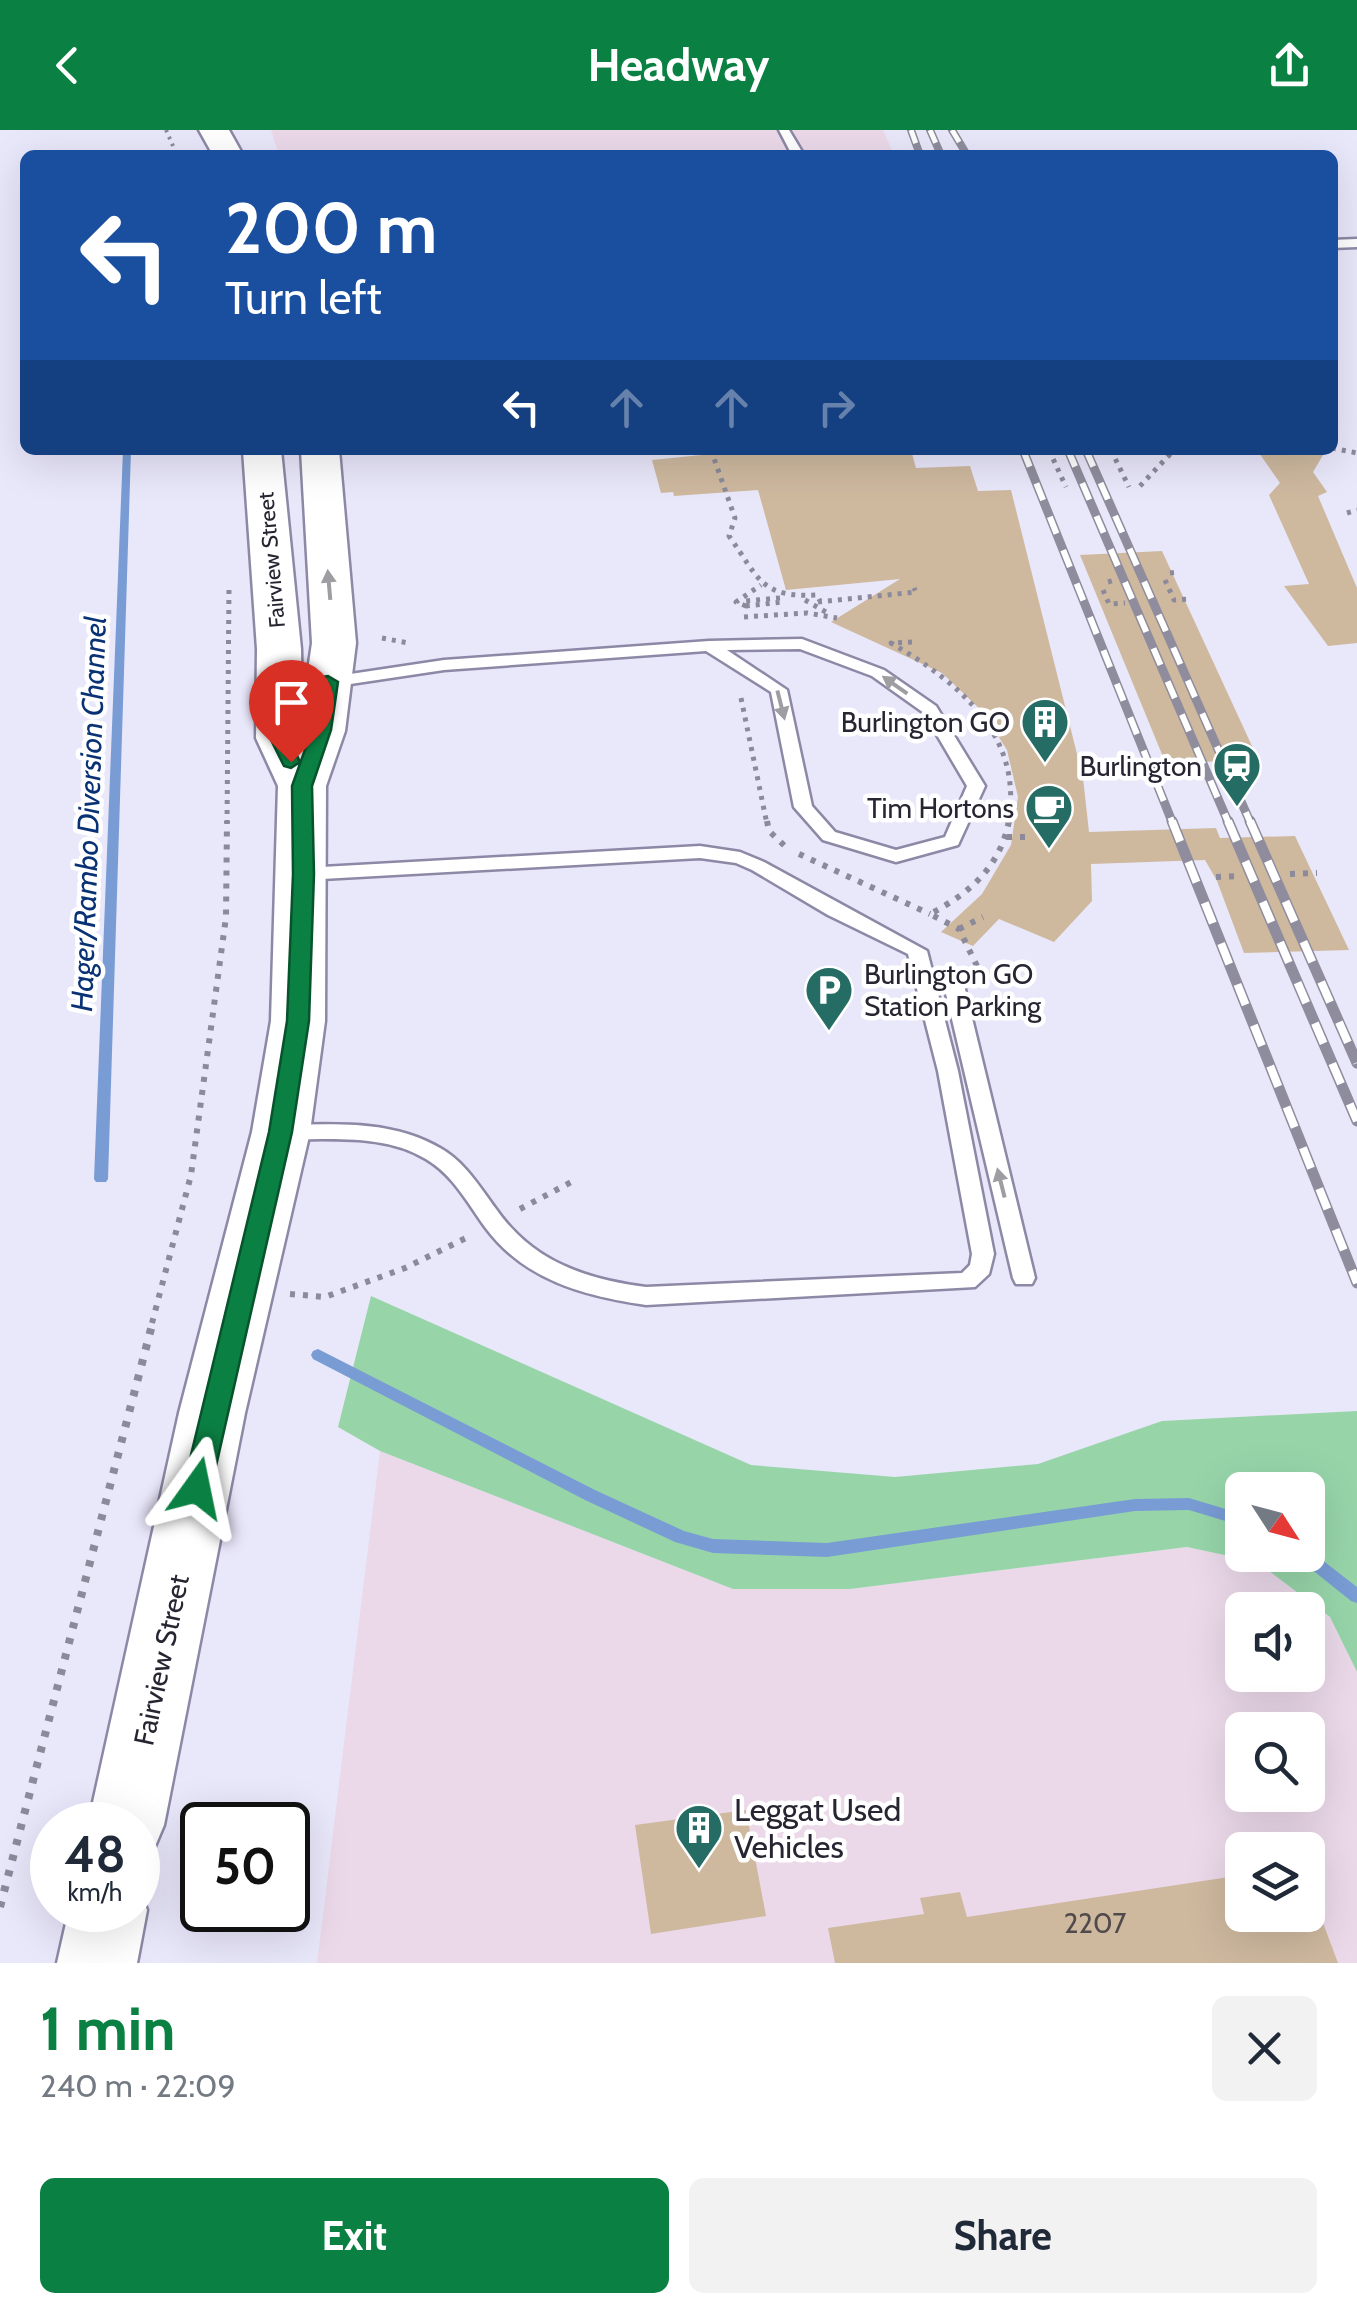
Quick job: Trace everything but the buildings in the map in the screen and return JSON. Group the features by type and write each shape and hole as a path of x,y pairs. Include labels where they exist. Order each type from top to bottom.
{"main road":[{"name":"Fairview Street","path":"262,455 279,648 279,738 302,786"},
{"name":"Fairview Street","path":"131,1802 240,1290 280,1132 298,1021 304,874 302,786 322,730 334,643 320,455"},
{"path":"98,1963 104,1932"}],"lane":[{"path":"277,690 444,665 710,646 802,644 878,674 930,710 976,786 952,841 896,856 829,836 803,808 778,690 710,646"},
{"path":"280,1132 366,1134 421,1147 463,1175 508,1242 541,1266 612,1292 646,1296 968,1281 981,1268 983,1254 952,1090 918,951 835,911 758,866 740,858 700,852 304,874"},
{"path":"952,981 1024,1278"}],"path":[{"path":"713,455 736,518 728,536 761,585 780,598"},
{"path":"1051,455 1066,488"},
{"path":"1113,455 1129,487"},
{"path":"1140,486 1169,455"},
{"path":"1347,513 1357,510"},
{"path":"0,1907 191,1175 226,917 231,653 228,565"},
{"path":"1170,572 1180,572"},
{"path":"1166,580 1174,600 1192,599"},
{"path":"761,585 736,602 738,606 916,592 890,591"},
{"path":"1103,590 1109,604 1125,603"},
{"path":"746,606 745,601 817,595 820,601"},
{"path":"812,602 837,618"},
{"path":"739,689 769,831 785,848 930,914"},
{"path":"1008,838 1026,836"},
{"path":"1290,874 1317,873"},
{"path":"1216,877 1242,876"},
{"path":"959,929 983,917"},
{"path":"240,1290 325,1297 405,1268 577,1179"}],"shaded area":[{"path":"271,130 883,130 892,150 277,150"},
{"path":"380,1451 733,1589 850,1589 1187,1547 1225,1555 1225,1572 1271,1572 1297,1592 1225,1592 1225,1692 1325,1692 1325,1613 1330,1617 1357,1672 1357,1963 317,1963"}],"green space":[{"path":"371,1296 751,1465 895,1477 1038,1464 1162,1421 1357,1411 1357,1672 1325,1613 1325,1592 1297,1592 1270,1572 1325,1572 1325,1472 1225,1472 1225,1555 1187,1547 850,1589 733,1589 380,1451 338,1427"}],"waterway":[{"name":"Hager/Rambo Diversion Channel","path":"101,1179 127,455"},
{"path":"318,1355 590,1495 681,1537 713,1546 827,1550 1135,1505 1189,1504 1225,1515"},
{"path":"1325,1570 1357,1596"}],"railway":[{"path":"911,130 918,150"},
{"path":"930,130 939,150"},
{"path":"952,130 964,150"},
{"path":"1025,455 1173,824"},
{"path":"1070,455 1229,824"},
{"path":"1088,455 1251,824"},
{"path":"1172,821 1357,1283"},
{"path":"1228,821 1357,1121"},
{"path":"1250,821 1357,1063"}],"place":[{"name":"Burlington GO","path":"1045,764"},
{"name":"Burlington","path":"1237,808"},
{"name":"Tim Hortons","path":"1049,850"},
{"name":"Burlington GO Station Parking","path":"829,1032"},
{"name":"Leggat Used Vehicles","path":"699,1870"}],"route":[{"path":"197,1488 240,1290 280,1132 298,1021 304,874 302,786 322,730 328,682 277,690 279,738 291,762"}]}
